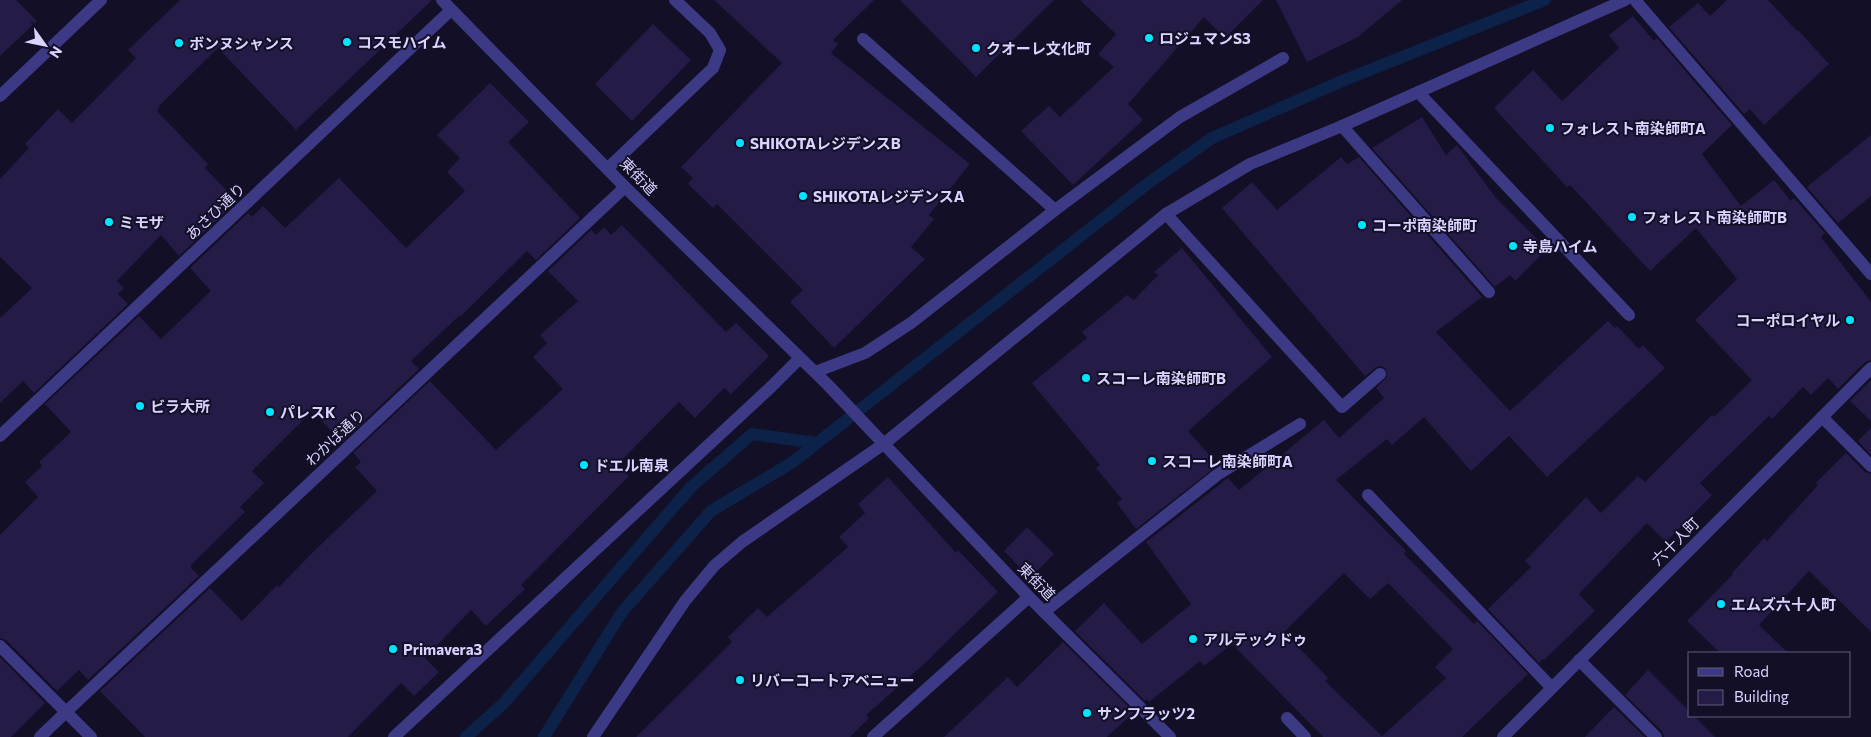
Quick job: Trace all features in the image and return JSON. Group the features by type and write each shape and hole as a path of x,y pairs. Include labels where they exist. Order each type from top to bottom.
{"street":[{"path":"0,96 101,0"},
{"name":"東街道","path":"442,0 625,187 816,372 876,433 1029,598 1170,737"},
{"path":"608,168 713,68 720,50 710,33 676,0"},
{"path":"593,737 685,601 714,566 742,542 885,443 1166,214 1250,164 1342,126 1625,0"},
{"path":"1635,0 1871,274"},
{"name":"あさひ通り","path":"0,436 452,10"},
{"path":"863,39 1055,210"},
{"path":"816,372 865,353 911,323 1055,210 1180,117 1283,58"},
{"path":"1418,92 1629,315"},
{"path":"1342,126 1489,292"},
{"name":"わかば通り","path":"40,737 625,187"},
{"path":"1166,214 1342,408 1380,374"},
{"path":"394,737 800,358"},
{"name":"六十人町","path":"1503,737 1871,368"},
{"path":"1822,417 1871,466"},
{"path":"1044,612 1218,475 1300,424"},
{"path":"1368,495 1551,687"},
{"path":"873,737 1029,598"},
{"path":"0,646 91,737"},
{"path":"1579,660 1656,737"},
{"path":"1287,718 1305,737"}],"building":[{"path":"0,0 16,0 37,21 0,56"},
{"path":"180,0 432,0 296,130 218,48 159,106 157,111 208,164 205,168 237,201 179,256 161,235 117,281 124,288 118,294 128,304 34,393 23,381 0,403 0,318 32,288 0,257 0,179 29,148 25,144 58,109 72,123 136,58 128,50"},
{"path":"714,0 874,0 833,40 838,44 831,53 970,164 929,215 934,219 911,247 925,259 834,348 790,302 803,290 717,204 713,208 688,184 693,178 681,167 782,63"},
{"name":"クオーレ文化町","path":"900,0 1054,0 976,77"},
{"path":"1080,0 1263,0 1225,38 1204,17 1128,104 1143,120 1073,185 1021,131 1049,106 1060,117 1114,67 1098,54 1116,34"},
{"path":"1276,0 1402,0 1358,37 1307,62"},
{"path":"1727,0 1768,0 1829,64 1764,125 1750,109 1744,114 1669,27 1698,3 1710,16"},
{"path":"1633,16 1654,41 1657,38 1732,125 1702,154 1741,206 1774,180 1791,201 1794,198 1825,233 1821,237 1871,302 1871,360 1865,362 1838,389 1828,378 1811,395 1803,387 1772,419 1769,416 1700,483 1712,495 1666,542 1647,523 1579,594 1595,611 1539,663 1488,609 1531,567 1525,561 1586,497 1601,513 1638,476 1645,482 1712,415 1714,417 1752,380 1695,320 1737,279 1696,228 1650,271 1570,185 1567,187 1494,108 1533,70 1562,101 1619,48 1609,35"},
{"path":"653,24 691,60 632,121 595,84"},
{"path":"490,83 529,122 508,142 580,218 536,260 527,251 461,316 411,361 419,369 342,442 312,411 252,471 264,483 240,507 245,512 191,565 191,568 199,576 88,680 79,670 57,691 6,640 0,638 0,535 38,497 25,482 42,466 39,462 71,432 45,404 139,316 161,339 211,291 190,268 248,213 252,217 263,206 285,228 339,178 406,248 465,191 447,172 460,158 437,135"},
{"path":"1422,117 1446,155 1457,145 1496,198 1547,249 1515,281 1510,275 1495,287 1372,148"},
{"path":"1871,135 1871,196 1838,223 1807,187"},
{"path":"1341,157 1347,164 1359,157 1482,297 1436,332 1510,411 1608,321 1615,328 1617,326 1639,349 1643,345 1665,368 1547,477 1509,436 1471,471 1424,417 1392,445 1387,439 1336,480 1406,551 1404,554 1474,624 1477,621 1528,674 1462,737 1323,737 1232,644 1204,666 1200,661 1149,702 1147,699 1145,701 1075,631 1104,603 1142,644 1191,604 1146,542 1228,478 1239,490 1324,420 1339,438 1384,398 1376,388 1387,377 1386,369 1378,366 1365,376 1222,208 1252,182 1277,210","holes":["1344,573 1370,599 1388,583 1453,649 1435,667 1446,678 1382,736 1325,681 1328,678 1284,632"]},
{"path":"622,225 726,332 736,323 769,356 731,394 724,388 695,418 679,402 617,465 629,476 521,585 525,589 486,626 471,610 425,658 439,672 414,696 401,683 348,737 145,737 100,691 210,588 242,621 277,585 279,587 377,491 355,467 361,462 353,453 430,381 496,450 563,389 533,357 547,343 540,335 578,301 548,271 591,230 596,235 604,227 611,235"},
{"path":"1182,248 1272,357 1188,431 1218,465 1136,529 1117,503 1122,499 1096,468 1100,465 1032,383 1087,338 1082,332 1127,295 1134,300 1158,275 1154,272"},
{"path":"1871,380 1871,421 1850,401"},
{"path":"1871,428 1871,455 1858,441"},
{"path":"1846,453 1865,472 1871,474 1871,632 1809,571 1759,625 1787,652 1719,652 1687,621 1733,574 1764,538 1767,541 1818,485 1816,483"},
{"path":"888,477 956,553 958,550 998,592 932,657 866,715 869,718 850,737 636,737 732,642 728,637 758,608 767,617 848,547 839,537 865,513 858,504"},
{"path":"1027,527 1054,554 1030,578 1004,551"},
{"path":"1063,642 1134,712 1107,737 944,737 1008,677 1017,687"},
{"path":"0,657 45,703 11,737 0,737"},
{"path":"1648,670 1688,710 1688,717 1695,717 1715,737 1664,737 1662,731 1625,695"},
{"path":"1614,707 1645,737 1585,737"}],"waterway":[{"path":"544,737 622,612 711,511 793,462 1147,184 1212,138 1342,81 1545,0"},
{"path":"466,737 503,704 691,487 752,434 817,443"}],"place":[{"name":"ロジュマンS3","path":"1149,38"},
{"name":"コスモハイム","path":"347,42"},
{"name":"ボンヌシャンス","path":"179,43"},
{"name":"クオーレ文化町","path":"976,48"},
{"name":"フォレスト南染師町A","path":"1550,128"},
{"name":"SHIKOTAレジデンスB","path":"740,143"},
{"name":"SHIKOTAレジデンスA","path":"803,196"},
{"name":"フォレスト南染師町B","path":"1632,217"},
{"name":"ミモザ","path":"109,222"},
{"name":"コーポ南染師町","path":"1362,225"},
{"name":"寺島ハイム","path":"1513,246"},
{"name":"コーポロイヤル","path":"1850,320"},
{"name":"スコーレ南染師町B","path":"1086,378"},
{"name":"ビラ大所","path":"140,406"},
{"name":"パレスK","path":"270,412"},
{"name":"スコーレ南染師町A","path":"1152,461"},
{"name":"ドエル南泉","path":"584,465"},
{"name":"エムズ六十人町","path":"1721,604"},
{"name":"アルテックドゥ","path":"1193,639"},
{"name":"Primavera3","path":"393,649"},
{"name":"リバーコートアベニュー","path":"740,680"},
{"name":"サンフラッツ2","path":"1087,713"}]}
